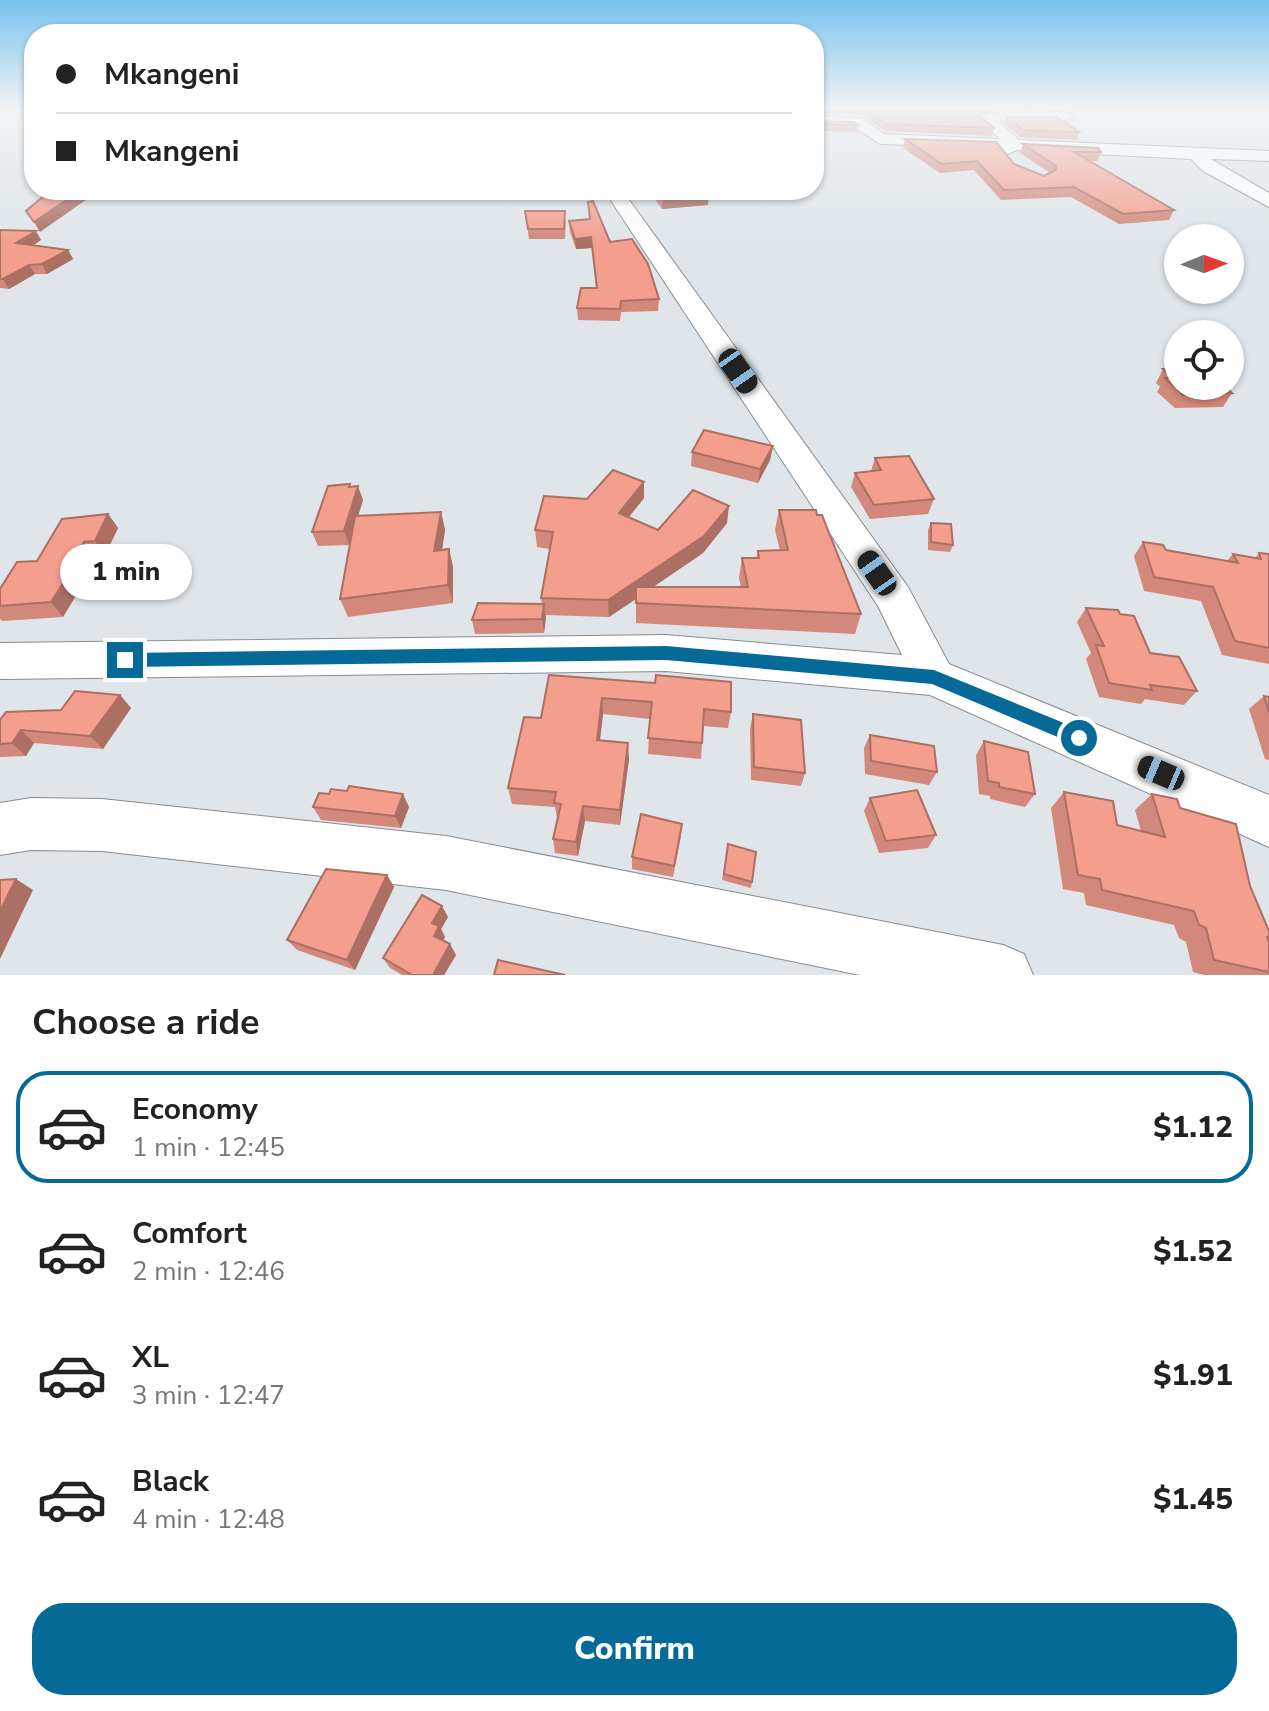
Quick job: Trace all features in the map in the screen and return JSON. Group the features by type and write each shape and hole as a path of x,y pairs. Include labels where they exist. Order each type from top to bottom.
{"street":[{"path":"1000,152 1269,156"},
{"path":"1195,153 1209,167 1269,201"},
{"path":"620,200 894,598 934,677"},
{"path":"0,661 666,653 934,677 1269,821"},
{"path":"0,829 31,824 102,825 446,863 1003,975"}],"building":[{"path":"925,152 1005,152 1014,164 1044,176 1056,170 1056,166 1036,152 1075,152 1174,210 1123,214 1074,187 1004,190 977,161 942,164"},
{"path":"39,200 66,200 34,222 26,211"},
{"path":"593,201 610,242 632,239 648,264 659,299 621,301 620,309 577,308 581,288 597,288 591,237 575,239 569,221 590,219 588,202"},
{"path":"525,211 565,211 564,229 528,229"},
{"path":"0,230 36,231 16,243 68,250 42,264 29,265 0,279"},
{"path":"704,430 773,446 760,469 692,452"},
{"path":"909,456 934,499 874,505 855,473 881,470 875,458"},
{"path":"613,470 644,482 619,513 658,530 693,490 729,506 704,536 608,600 541,598 553,532 535,530 544,496 587,499"},
{"path":"350,484 349,487 358,486 344,531 312,532 328,486"},
{"path":"779,510 816,510 817,515 822,515 861,614 636,603 636,587 748,587 742,558 759,558 758,551 788,550"},
{"path":"441,512 434,551 449,549 448,585 340,599 355,516"},
{"path":"108,514 95,541 84,542 62,577 67,577 51,602 0,606 0,589 17,562 37,561 62,519"},
{"path":"931,523 951,524 953,545 931,542"},
{"path":"1143,542 1163,545 1166,550 1238,563 1233,554 1261,559 1259,553 1269,554 1269,648 1235,641 1213,587 1154,577"},
{"path":"478,603 544,604 542,619 472,620"},
{"path":"1086,608 1118,610 1120,614 1134,616 1150,653 1179,657 1197,691 1150,685 1152,690 1109,683 1096,645 1104,646"},
{"path":"549,675 655,683 656,675 731,682 731,712 704,709 702,743 648,738 652,702 602,698 597,740 628,743 620,810 583,806 576,842 553,839 561,804 554,803 556,792 508,788 524,717 541,718"},
{"path":"75,691 120,695 90,736 21,730 12,743 0,744 0,720 6,712 61,710"},
{"path":"753,714 801,720 805,773 754,767"},
{"path":"870,735 934,746 937,772 871,761"},
{"path":"984,741 1028,752 1035,794 999,787 999,783 988,781"},
{"path":"349,786 403,794 395,816 313,807 319,793 329,794 331,789 347,791"},
{"path":"917,790 936,835 886,841 870,798"},
{"path":"1064,792 1113,801 1117,825 1165,837 1152,794 1177,799 1180,808 1236,824 1250,886 1269,931 1269,972 1214,960 1206,928 1199,925 1194,911 1102,890 1100,879 1078,875"},
{"path":"641,814 682,824 674,866 632,857"},
{"path":"728,844 756,852 752,882 724,874"},
{"path":"326,869 387,875 347,960 287,940"},
{"path":"16,879 0,911 0,880"},
{"path":"422,895 442,906 432,923 439,926 434,936 450,944 433,975 412,975 383,958"},
{"path":"498,960 565,975 494,975"}],"route":[{"path":"125,660 666,653 934,677 1079,738"}]}
